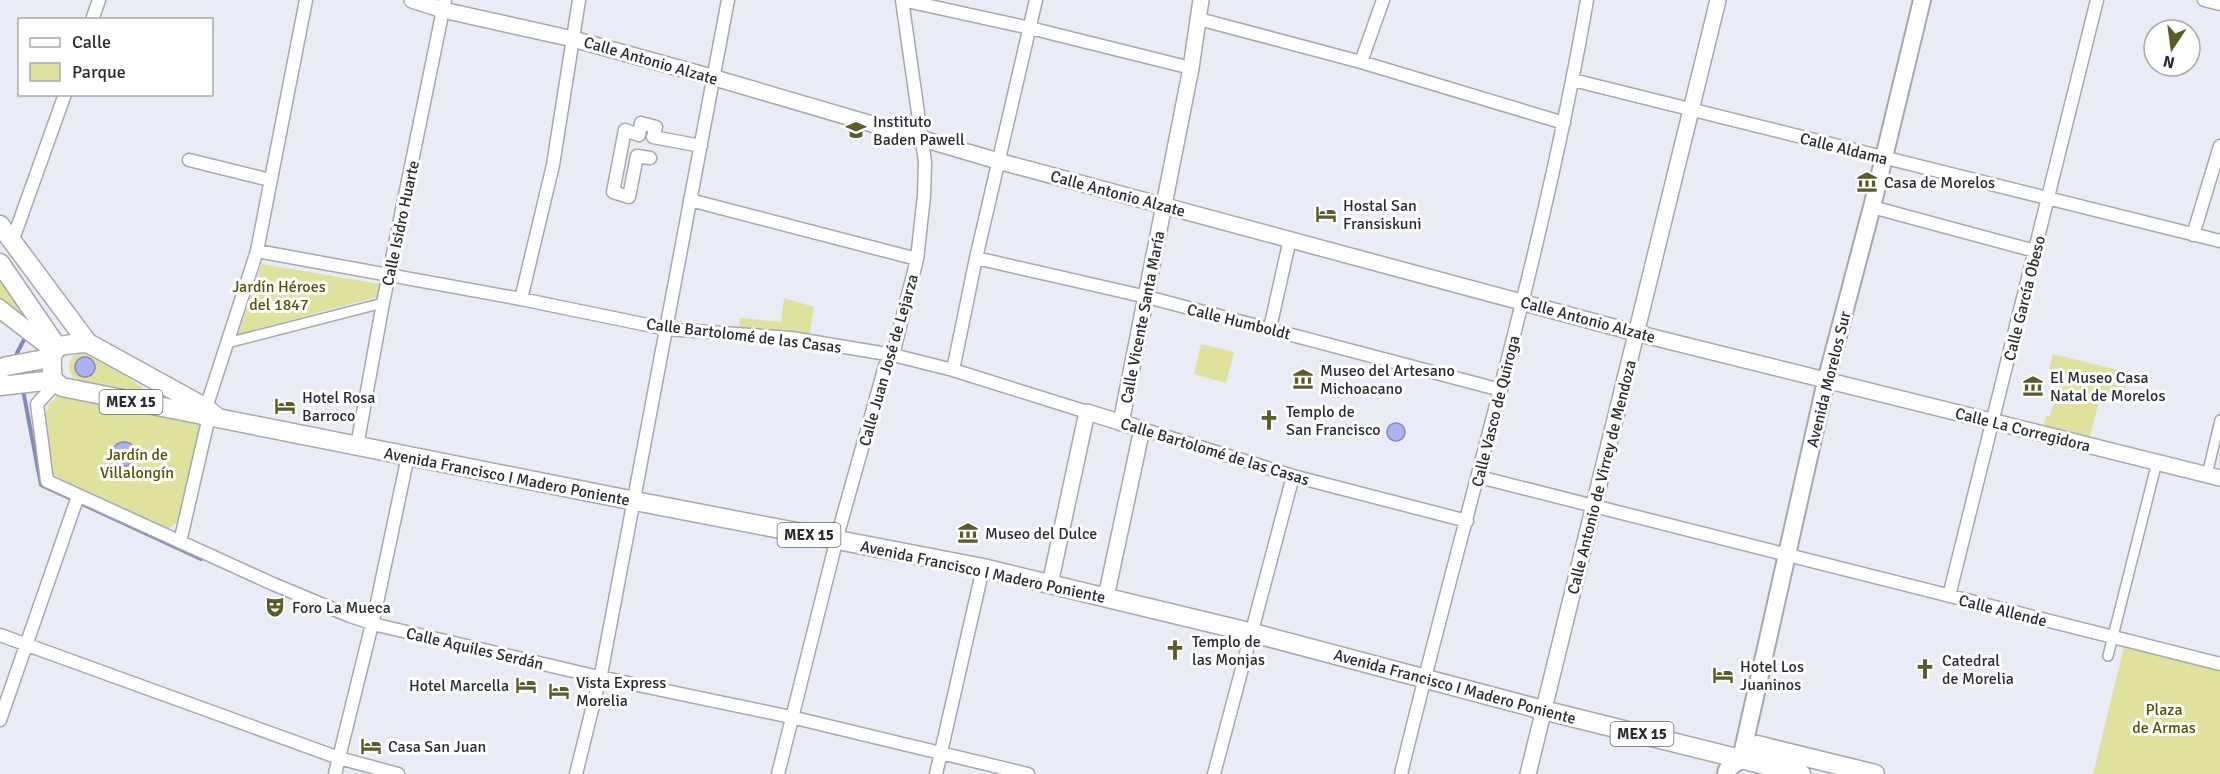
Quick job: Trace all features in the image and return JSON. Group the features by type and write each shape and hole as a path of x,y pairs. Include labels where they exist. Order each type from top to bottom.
{"main road":[{"name":"Avenida Morelos Sur","path":"1741,759 1826,381 1872,207 1922,0"},
{"name":"MEX 15","path":"0,225 88,343 211,415"},
{"path":"0,263 53,352 54,382 0,386"},
{"path":"0,369 53,352 70,344 88,343"},
{"name":"MEX 15","path":"54,382 62,387 211,415"},
{"name":"Avenida Francisco I Madero Poniente","path":"211,415 634,501 983,568 1253,633 1543,710 1741,759"},
{"path":"1726,774 1727,770 1757,746 1875,774"},
{"name":"MEX 15","path":"1741,759 1801,774"}],"street":[{"path":"93,18 99,0"},
{"path":"180,542 227,343 256,251 306,0"},
{"name":"Calle Antonio Alzate","path":"412,0 444,5 573,39 998,161 1636,333 1826,381"},
{"path":"520,299 553,165 579,0"},
{"path":"576,774 600,676 668,329 728,0"},
{"path":"902,0 1029,28 1191,68"},
{"name":"Calle Juan José de Lejarza","path":"777,774 837,540 885,366 893,355 917,259 924,196 924,162 902,0"},
{"path":"953,370 976,258 1036,0"},
{"name":"Calle Vicente Santa María","path":"1121,423 1191,68 1201,0"},
{"path":"1361,62 1383,0"},
{"name":"Calle Vasco de Quiroga","path":"1401,774 1523,301 1564,123 1587,0"},
{"name":"Calle Antonio de Virrey de Mendoza","path":"1528,774 1718,0"},
{"name":"Calle García Obeso","path":"1948,596 2097,0"},
{"path":"2204,0 2220,4"},
{"name":"Calle Isidro Huarte","path":"357,446 383,303 444,5"},
{"path":"1199,19 1361,62 1564,123"},
{"name":"Calle Aldama","path":"1573,80 2220,241"},
{"path":"12,242 64,96"},
{"path":"650,158 637,156 629,197 613,192 625,130 639,135 641,123 656,127 653,137 701,146"},
{"path":"2193,235 2220,146"},
{"path":"189,160 270,180"},
{"path":"690,200 917,259"},
{"path":"1872,207 2035,251"},
{"path":"1270,328 1290,239"},
{"name":"Calle Bartolomé de las Casas","path":"256,251 389,274 668,329 792,338 893,355 953,370 1293,476 1467,521"},
{"name":"Calle Humboldt","path":"976,258 1147,297 1501,390"},
{"path":"227,343 383,303"},
{"path":"0,304 33,330"},
{"path":"0,312 53,352"},
{"name":"Calle La Corregidora","path":"1826,381 2213,477"},
{"name":"Calle Aquiles Serdán","path":"54,382 37,404 47,481 273,584 372,624 791,717 1028,774"},
{"path":"1050,584 1087,412"},
{"path":"2213,477 2220,420"},
{"path":"1106,597 1142,429"},
{"path":"335,774 372,624 408,456"},
{"path":"2108,656 2157,462"},
{"path":"1214,774 1293,476"},
{"name":"Calle Allende","path":"1479,477 2220,664"},
{"path":"0,720 78,496"},
{"path":"936,774 983,568"},
{"path":"0,635 339,758 398,774"}],"green space":[{"name":"Jardín Héroes del 1847","path":"262,264 380,284 377,297 238,334"},
{"path":"0,278 27,318 25,321 0,309"},
{"path":"784,298 814,307 809,337 739,328 740,318 781,322"},
{"path":"1201,344 1234,352 1226,383 1194,374"},
{"path":"82,351 91,353 142,387 140,392 76,379 69,366 72,358"},
{"path":"2053,354 2129,373 2124,393 2115,391 2114,395 2101,393 2089,440 2043,429 2046,416 2050,416 2062,372 2049,369"},
{"name":"Jardín de Villalongín","path":"57,396 200,424 178,521 166,531 52,480 46,412 49,404"},
{"name":"Plaza de Armas","path":"2124,647 2220,670 2220,774 2093,774"}],"water":[{"path":"81,357 89,357 95,363 95,371 89,377 81,377 75,371 75,363"},
{"path":"1396,423 1402,426 1405,432 1402,438 1396,441 1390,438 1387,432 1390,426"},
{"path":"124,442 133,445 136,454 133,463 124,466 115,463 112,454 115,445"}],"waterway":[{"path":"18,359 17,353 26,336"},
{"path":"23,390 41,485 201,559"}],"place":[{"name":"Instituto Baden Pawell","path":"856,130"},
{"name":"Casa de Morelos","path":"1867,182"},
{"name":"Hostal San Fransiskuni","path":"1326,214"},
{"name":"Museo del Artesano Michoacano","path":"1303,379"},
{"name":"El Museo Casa Natal de Morelos","path":"2033,386"},
{"name":"Hotel Rosa Barroco","path":"285,406"},
{"name":"Templo de San Francisco","path":"1269,420"},
{"name":"Museo del Dulce","path":"968,533"},
{"name":"Foro La Mueca","path":"275,607"},
{"name":"Templo de las Monjas","path":"1175,650"},
{"name":"Catedral de Morelia","path":"1925,669"},
{"name":"Hotel Los Juaninos","path":"1723,675"},
{"name":"Hotel Marcella","path":"526,685"},
{"name":"Vista Express Morelia","path":"559,691"},
{"name":"Casa San Juan","path":"371,746"}]}
